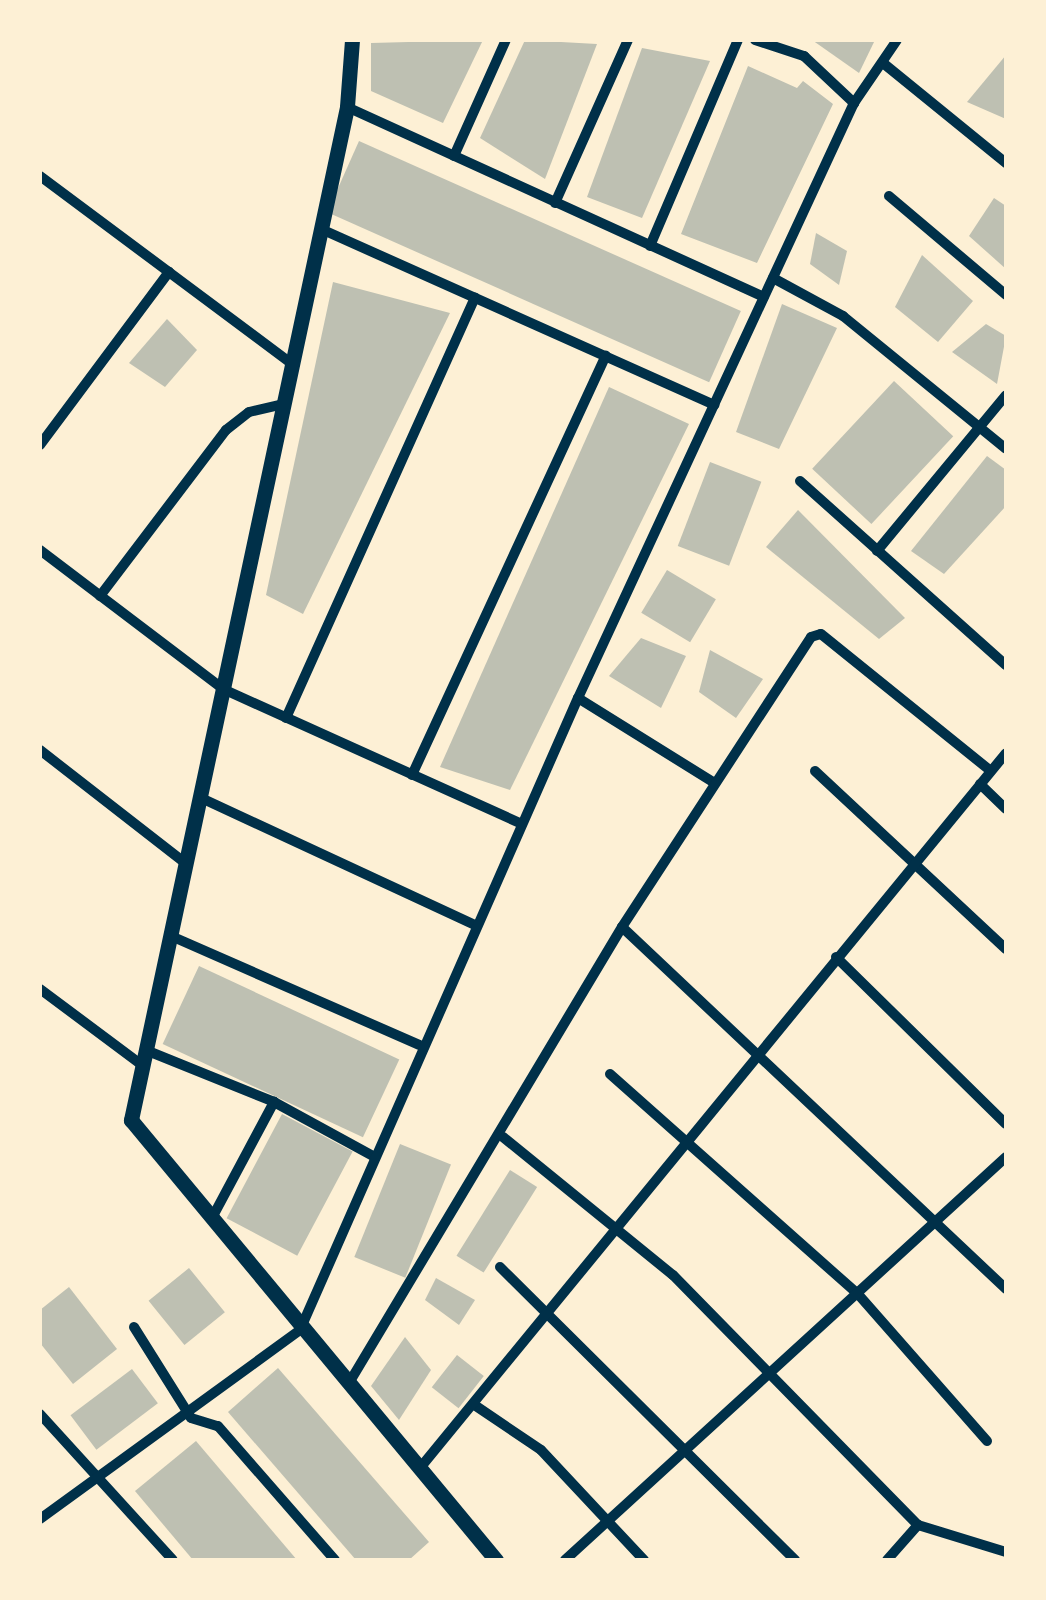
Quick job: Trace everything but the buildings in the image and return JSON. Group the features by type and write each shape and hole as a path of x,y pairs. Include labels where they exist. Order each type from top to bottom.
{"street":[{"path":"352,40 347,107 131,1120 300,1330 496,1560"},
{"path":"454,156 506,40"},
{"path":"555,202 628,40"},
{"path":"650,246 738,40"},
{"path":"755,40 780,43 818,66 854,103"},
{"path":"40,1519 191,1418 300,1330 419,1045 477,926 578,698 854,103 897,40"},
{"path":"883,64 1006,162"},
{"path":"347,107 764,298"},
{"path":"40,178 292,364"},
{"path":"889,196 1006,296"},
{"path":"321,229 714,405"},
{"path":"40,445 169,272"},
{"path":"773,278 843,316 1006,449"},
{"path":"286,718 476,298"},
{"path":"412,775 606,356"},
{"path":"878,551 1006,395"},
{"path":"100,596 226,430 249,412 283,404"},
{"path":"800,481 1006,665"},
{"path":"40,550 223,689 522,824"},
{"path":"349,1383 503,1137 622,927 713,782 815,634 991,771"},
{"path":"578,698 713,782"},
{"path":"40,750 185,863"},
{"path":"420,1468 549,1314 612,1224 1006,753"},
{"path":"815,770 1006,949"},
{"path":"980,784 1006,809"},
{"path":"200,797 477,926"},
{"path":"622,927 760,1048 940,1217 1006,1289"},
{"path":"171,936 419,1045"},
{"path":"836,958 1006,1124"},
{"path":"40,989 145,1058 274,1102 373,1156"},
{"path":"610,1074 688,1135 857,1293 987,1441"},
{"path":"212,1218 274,1102"},
{"path":"503,1137 612,1224 771,1371 918,1525 1006,1557"},
{"path":"565,1560 1006,1157"},
{"path":"500,1267 688,1446 795,1560"},
{"path":"134,1328 191,1418 218,1426 336,1560"},
{"path":"473,1404 541,1450 644,1560"},
{"path":"40,1414 102,1478 166,1558"},
{"path":"888,1560 918,1525"}]}
